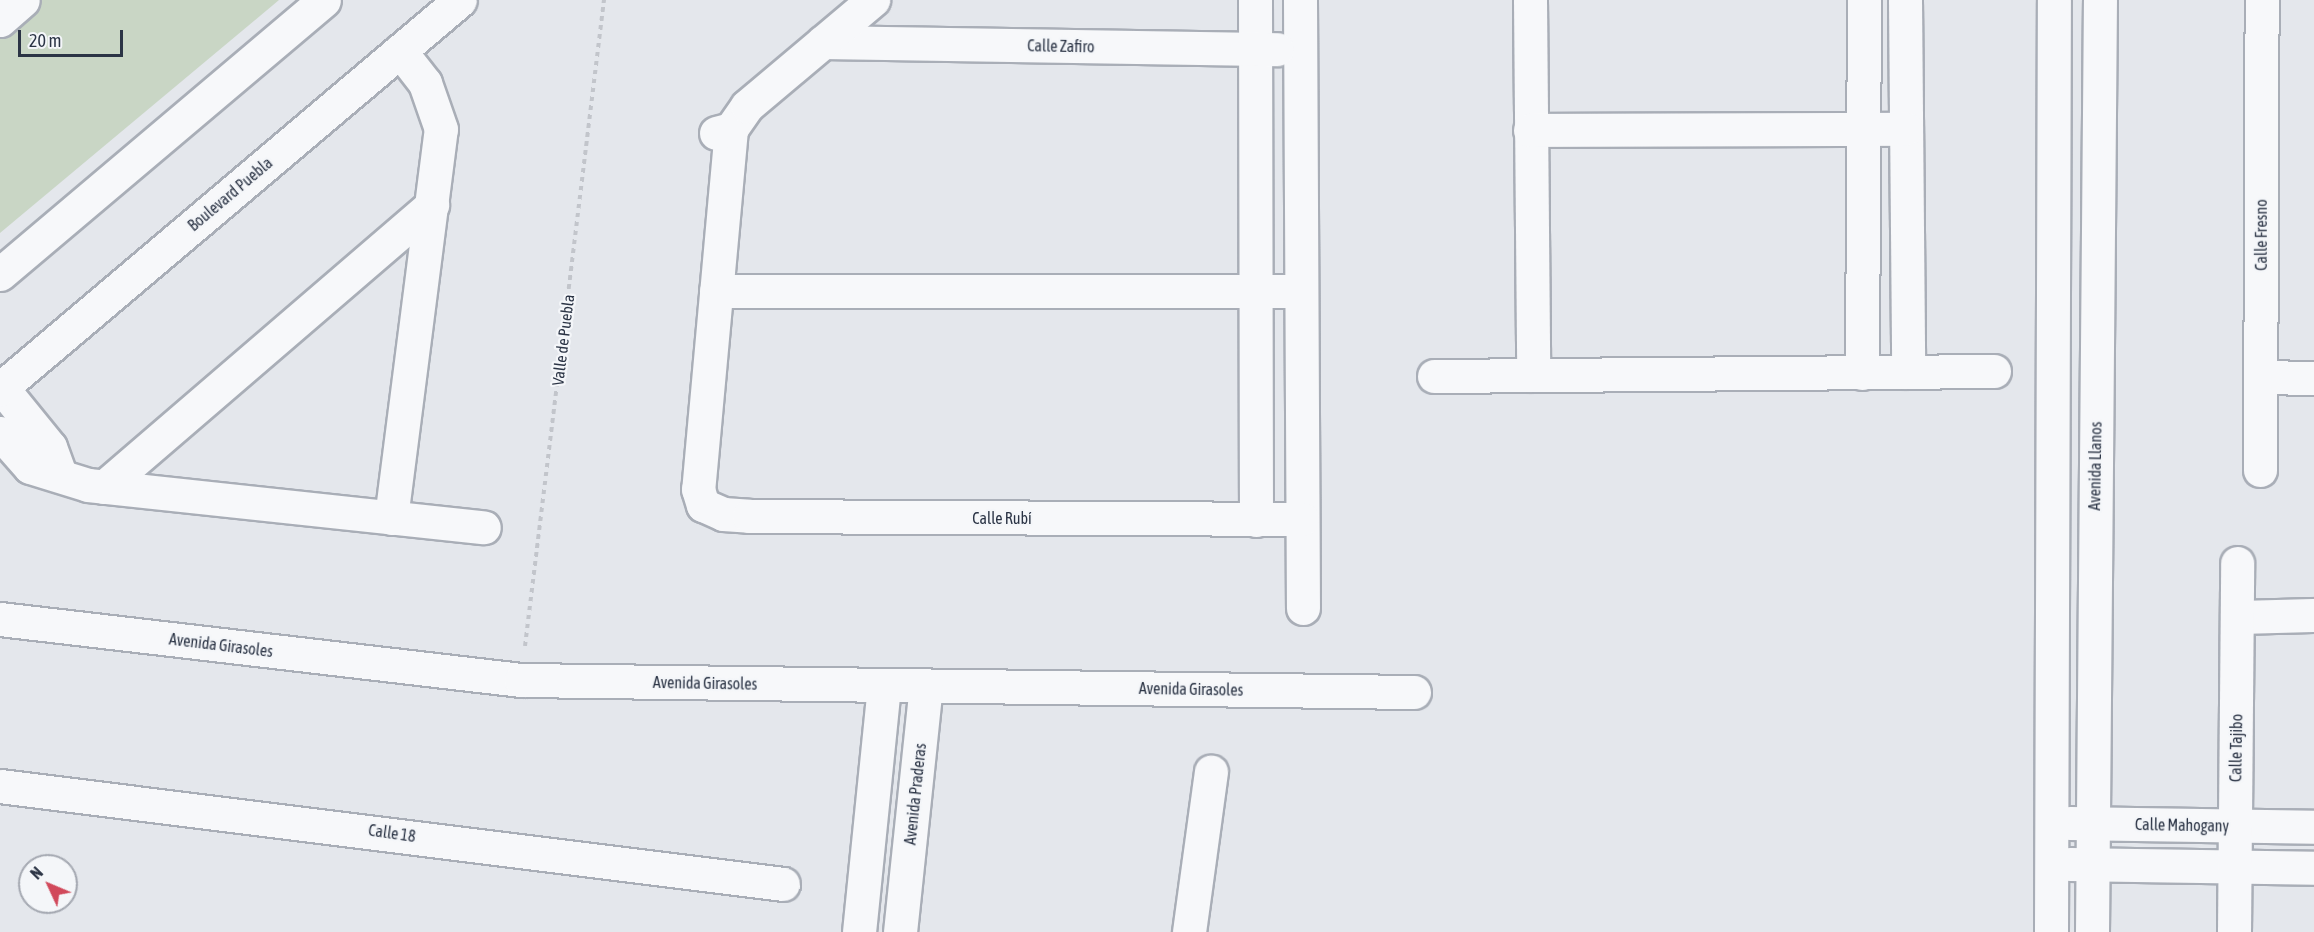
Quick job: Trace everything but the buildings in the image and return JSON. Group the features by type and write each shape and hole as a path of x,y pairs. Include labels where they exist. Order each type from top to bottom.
{"street":[{"path":"0,274 324,0"},
{"name":"Boulevard Puebla","path":"1,388 460,0"},
{"path":"873,0 747,106 723,131 716,291 1301,291"},
{"path":"1255,0 1256,520"},
{"path":"1300,0 1303,608"},
{"path":"1530,0 1533,375"},
{"path":"1863,373 1864,0"},
{"path":"1905,0 1908,372"},
{"path":"2051,932 2054,0"},
{"name":"Avenida Llanos","path":"2092,932 2100,0"},
{"name":"Calle Fresno","path":"2260,470 2262,0"},
{"name":"Calle Zafiro","path":"823,42 1300,49"},
{"path":"391,518 441,129 425,83 400,51"},
{"path":"1530,130 1906,129"},
{"path":"104,487 432,205"},
{"name":"Calle Rubí","path":"716,291 698,489 703,506 723,514 1302,519"},
{"path":"1434,376 1994,371"},
{"path":"2261,377 2314,378"},
{"path":"1,388 50,447 60,474"},
{"path":"0,433 30,466 104,487 484,527"},
{"name":"Calle Tajibo","path":"2234,932 2237,563"},
{"path":"2238,617 2314,615"},
{"name":"Avenida Girasoles","path":"0,619 521,680 1414,692"},
{"path":"859,932 884,686"},
{"name":"Avenida Praderas","path":"863,899 902,917 926,686"},
{"path":"1189,932 1210,772"},
{"name":"Calle 18","path":"0,786 783,884"},
{"name":"Calle Mahogany","path":"2050,822 2314,827"},
{"path":"2050,863 2314,868"}],"path":[{"name":"Valle de Puebla","path":"521,680 604,0"}],"green space":[{"path":"0,0 279,0 0,233"}]}
